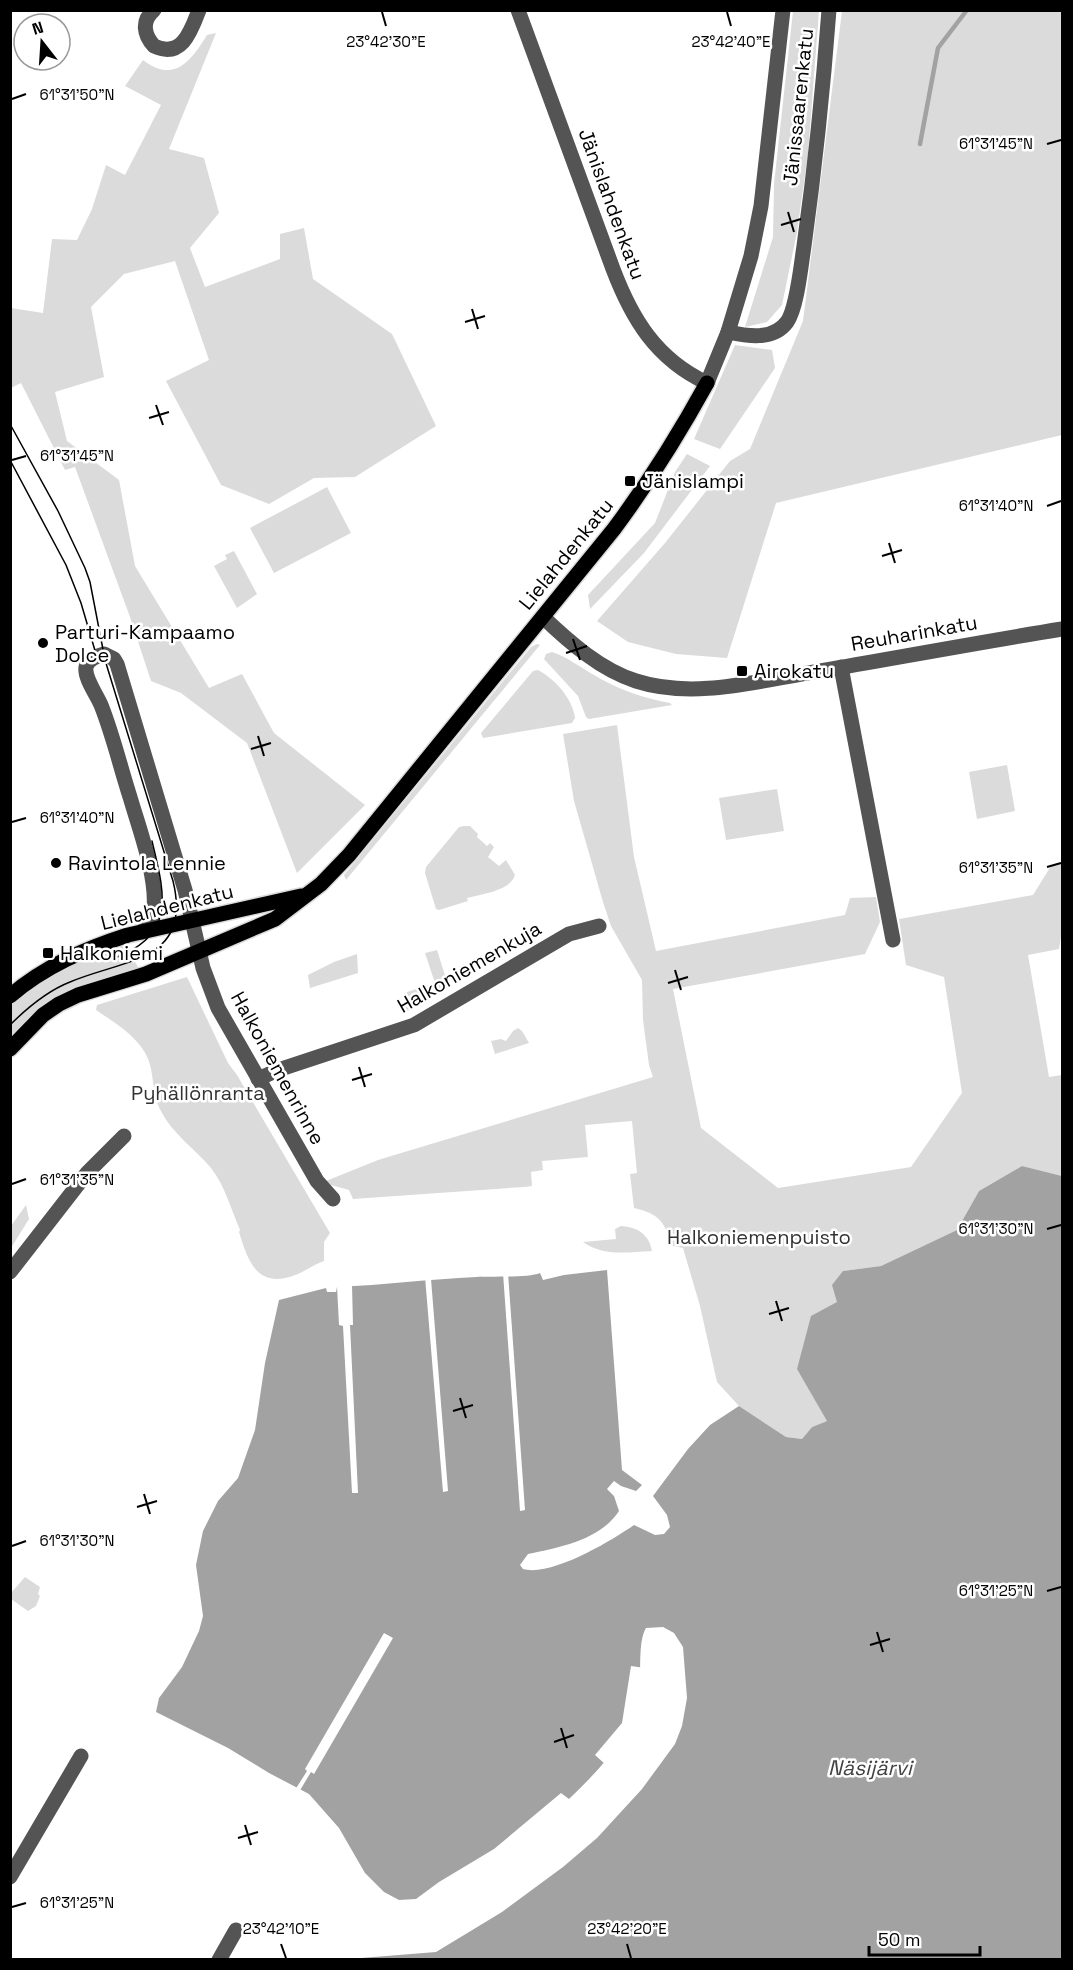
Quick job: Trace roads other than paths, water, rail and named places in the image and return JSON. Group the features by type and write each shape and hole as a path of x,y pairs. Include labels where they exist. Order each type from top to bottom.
{"main road":[{"name":"Lielahdenkatu","path":"10,1049 43,1015 59,1004 78,995 146,974 275,919 329,877 350,855 644,489 675,441 706,383"},
{"name":"Lielahdenkatu","path":"10,996 55,964 103,943 309,894"}],"street":[{"path":"154,10 145,23 147,35 154,45 168,49 177,47 184,40 199,10"},
{"name":"Jänislahdenkatu","path":"518,10 628,304 650,339 666,357 686,373 706,383"},
{"name":"Lielahdenkatu","path":"706,383 728,332 751,256 760,206 783,10"},
{"name":"Jänissaarenkatu","path":"728,332 747,336 772,333 787,322 791,314 800,272 816,157 828,10"},
{"name":"Reuharinkatu","path":"543,617 575,645 607,667 634,681 684,690 842,667 1062,629"},
{"name":"Halkoniemenrinne","path":"142,932 150,921 154,909 153,884 144,845 108,723 86,667 90,660 104,654 114,658 117,664 184,890 199,952 218,1008 317,1181 333,1199"},
{"path":"842,667 893,940"},
{"name":"Halkoniemenkuja","path":"258,1079 278,1070 414,1025 569,934 599,926"},
{"path":"10,1272 87,1173 123,1136"},
{"path":"10,1877 81,1756"},
{"path":"219,1959 236,1930"}],"water":[{"name":"Näsijärvi","path":"1022,1166 1062,1176 1062,1959 349,1959 436,1952 502,1912 563,1867 597,1838 642,1789 675,1744 682,1726 687,1698 683,1647 674,1633 663,1627 646,1628 643,1634 640,1689 635,1712 621,1740 602,1765 569,1799 561,1793 494,1849 439,1882 416,1899 399,1900 384,1892 365,1873 339,1828 309,1794 228,1748 156,1712 159,1698 182,1667 199,1631 203,1616 196,1565 203,1531 218,1501 238,1478 255,1430 265,1363 279,1300 326,1288 327,1292 336,1292 337,1287 540,1273 543,1280 607,1270 622,1470 642,1485 636,1491 614,1481 607,1489 614,1496 619,1511 611,1521 591,1536 579,1541 528,1554 520,1565 523,1569 549,1568 580,1556 634,1525 655,1535 664,1534 670,1527 667,1515 653,1496 688,1449 710,1425 739,1406 786,1437 802,1439 812,1427 827,1421 797,1369 811,1316 837,1302 832,1285 843,1271 881,1266 957,1230 979,1191"}],"waterway":[{"path":"920,144 938,48 967,10"}],"tram line":[{"path":"10,424 58,511 90,582 105,660 173,881 177,908 173,928 163,942 149,953 53,990 10,1025"},
{"path":"10,460 66,565 81,603 96,654"},
{"path":"112,959 133,950 148,938 157,926 162,896 152,841"}],"place":[{"name":"Jänislampi","path":"630,481"},
{"name":"Parturi-Kampaamo Dolce","path":"43,643"},
{"name":"Airokatu","path":"742,671"},
{"name":"Ravintola Lennie","path":"56,863"},
{"name":"Halkoniemi","path":"48,953"}],"park label":[{"name":"Pyhällönranta","path":"198,1093"},
{"name":"Halkoniemenpuisto","path":"759,1237"}]}
